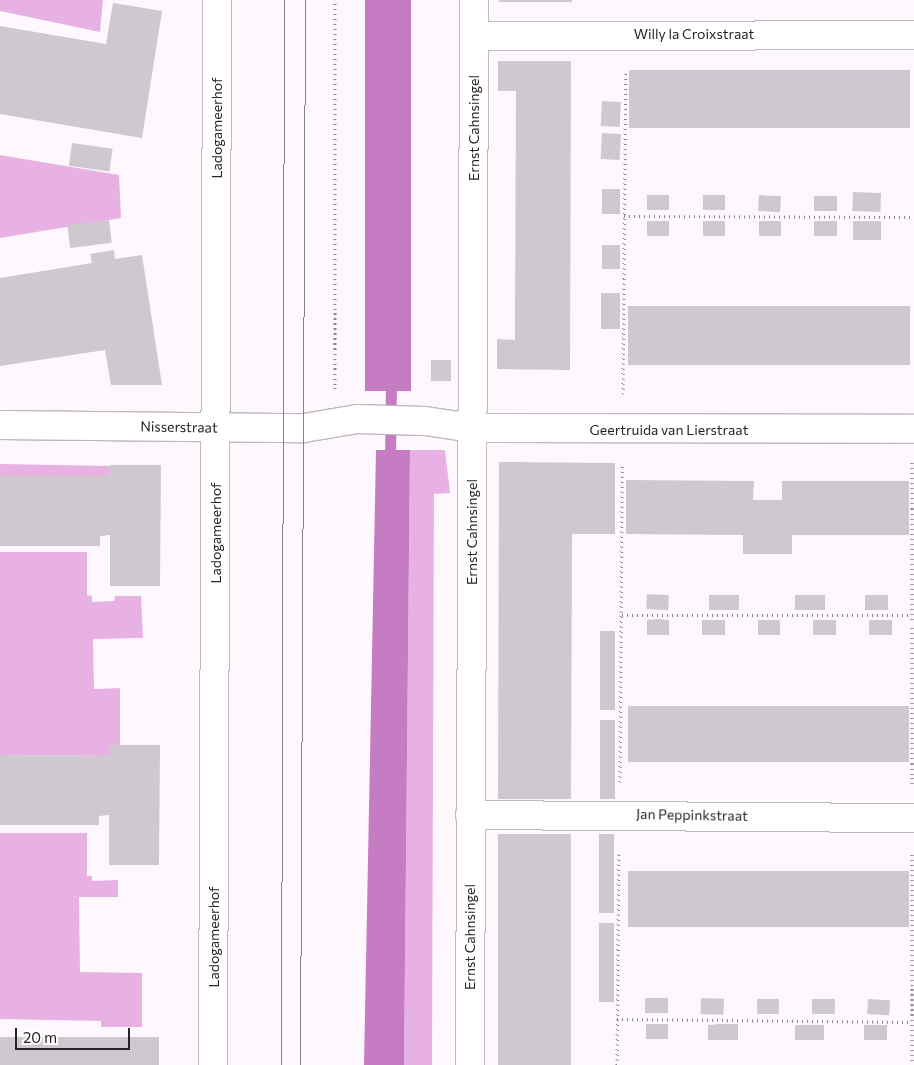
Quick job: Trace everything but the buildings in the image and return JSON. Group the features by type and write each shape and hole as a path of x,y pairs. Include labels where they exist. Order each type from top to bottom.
{"street":[{"name":"Ladogameerhof","path":"213,1065 217,0"},
{"name":"Ernst Cahnsingel","path":"470,1065 474,0"},
{"name":"Willy la Croixstraat","path":"474,36 914,34"},
{"name":"Nisserstraat","path":"0,425 304,428 346,421 425,421"},
{"name":"Geertruida van Lierstraat","path":"425,421 473,428 622,430 913,429"},
{"name":"Jan Peppinkstraat","path":"470,815 620,814 913,818"}],"path":[{"path":"336,0 346,421"},
{"path":"617,1065 627,34"},
{"path":"624,216 914,217"},
{"path":"912,1065 913,429"},
{"path":"622,615 912,615"},
{"path":"617,1019 912,1022"}],"shaded area":[{"path":"0,0 103,0 100,32 0,11"},
{"path":"365,0 411,0 411,391 365,391"},
{"path":"0,155 119,175 121,218 0,238"},
{"path":"376,450 410,450 404,1065 364,1065"},
{"path":"410,450 445,450 450,493 434,494 432,1065 404,1065"},
{"path":"0,464 110,466 110,478 0,476"},
{"path":"0,552 87,552 87,595 92,596 92,602 114,601 115,596 141,596 143,638 93,639 94,689 120,688 120,745 109,745 109,756 0,755"},
{"path":"0,833 87,833 87,876 92,876 92,881 118,880 118,897 79,897 80,972 142,973 142,1027 101,1027 101,1021 0,1019"}],"waterway":[{"path":"390,463 391,377"}],"tram line":[{"path":"281,1065 284,0"},
{"path":"300,1065 305,0"}]}
